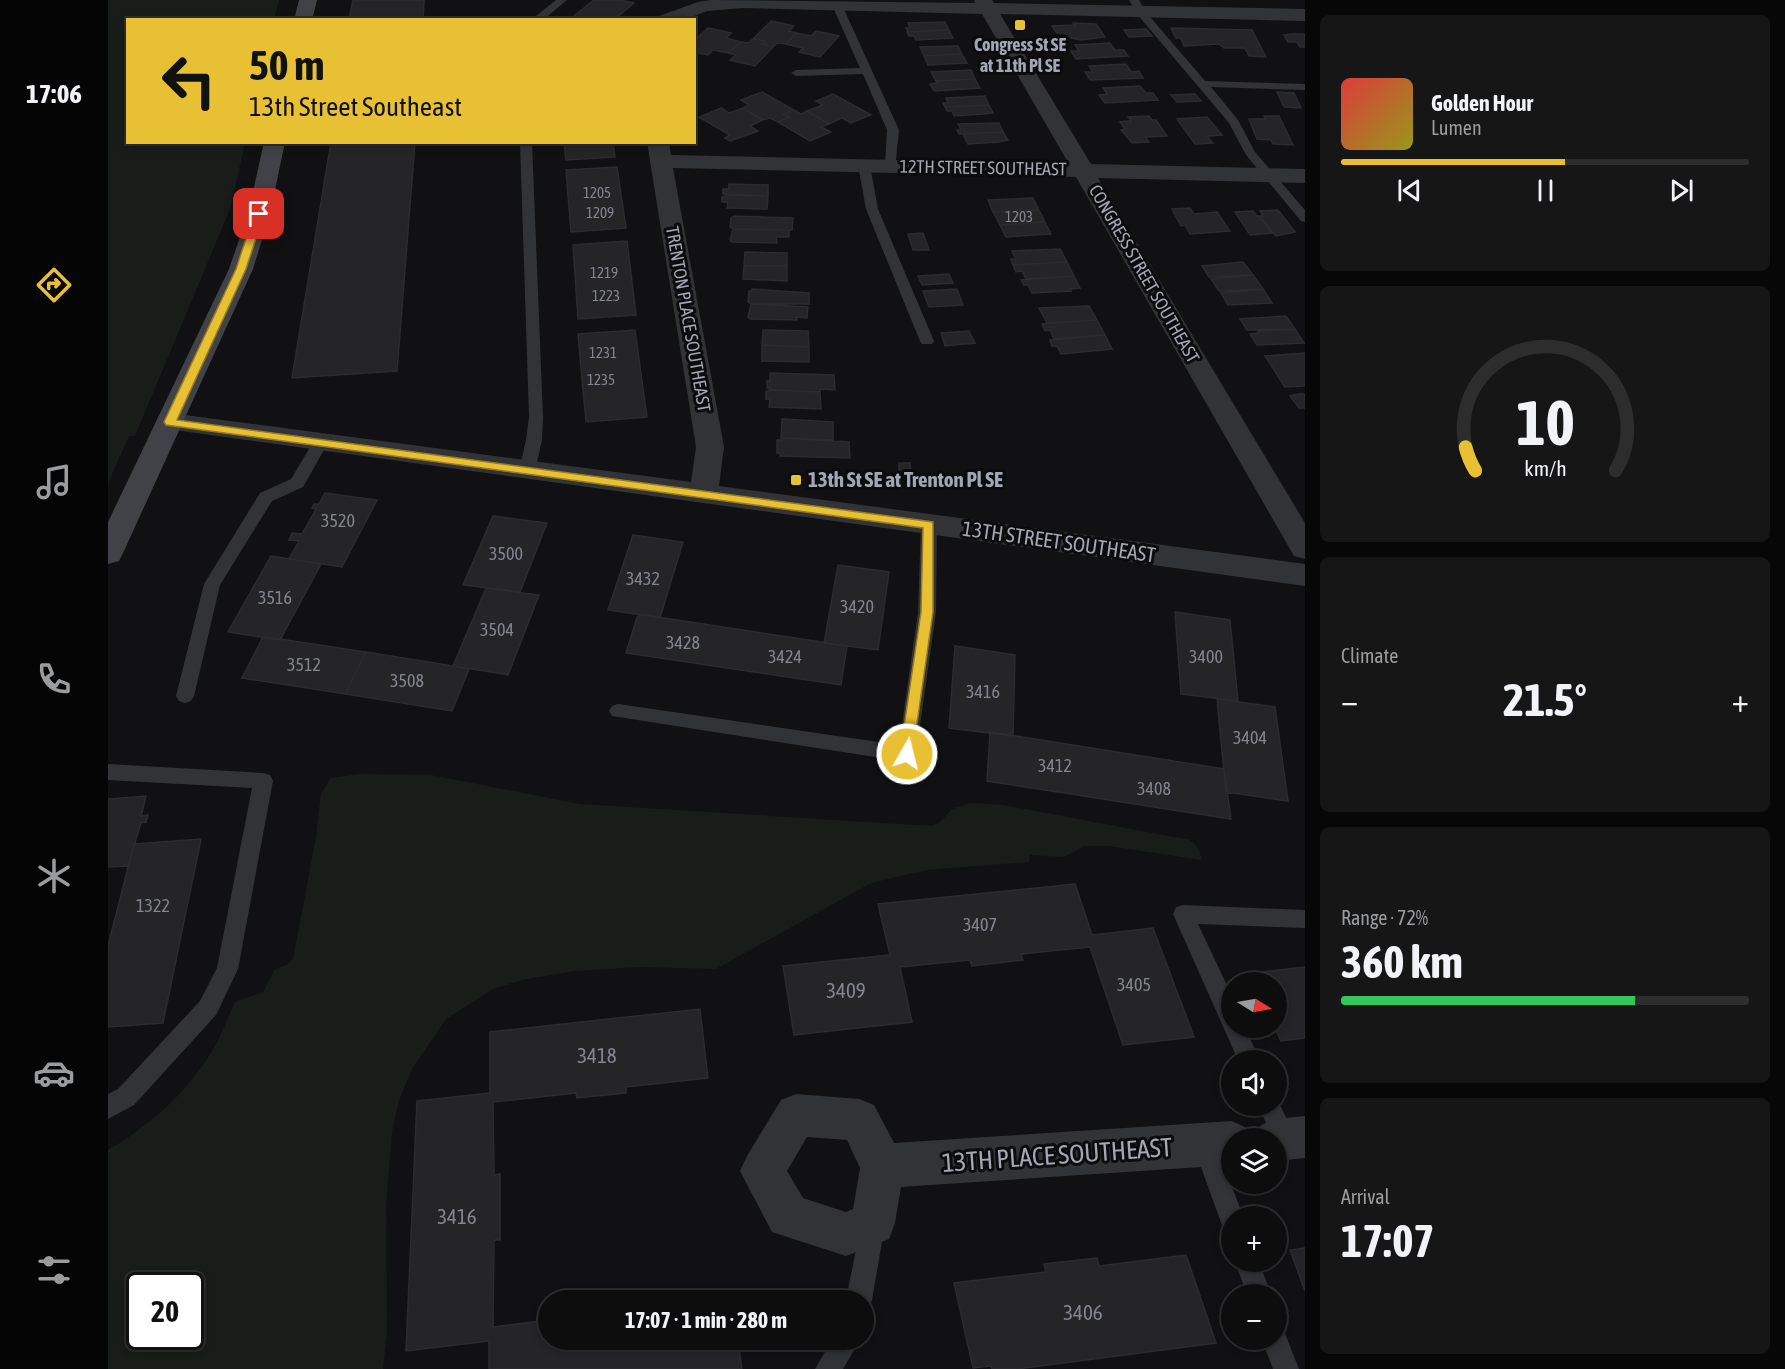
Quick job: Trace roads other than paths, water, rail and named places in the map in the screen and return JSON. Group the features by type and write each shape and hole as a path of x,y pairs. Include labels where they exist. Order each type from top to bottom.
{"main road":[{"path":"304,18 308,0"},
{"path":"108,553 241,269 259,214 275,144"}],"street":[{"path":"670,18 687,10 714,5 801,2 837,5 1138,6 1305,15"},
{"name":"CONGRESS STREET SOUTHEAST","path":"985,4 1305,548"},
{"name":"12TH STREET SOUTHEAST","path":"659,152 864,165 1305,176"},
{"name":"TRENTON PLACE SOUTHEAST","path":"659,152 710,447 704,495"},
{"name":"13TH STREET SOUTHEAST","path":"170,422 1305,575"},
{"path":"796,1115 859,1120 882,1166 873,1223 846,1234 788,1216 762,1171 796,1115"},
{"name":"13TH PLACE SOUTHEAST","path":"882,1166 1218,1144"}],"lane":[{"path":"538,18 561,0"},
{"path":"837,5 893,130 891,166"},
{"path":"1138,6 1234,122 1250,153 1305,218"},
{"path":"796,73 868,71"},
{"path":"1203,84 1305,87"},
{"path":"526,144 537,417 527,471"},
{"path":"864,165 872,209 927,341"},
{"path":"185,696 212,584 266,496 297,483 320,443"},
{"path":"618,711 907,754 927,612 929,525"},
{"path":"108,772 263,781 227,969 208,1008 126,1097 108,1107"},
{"path":"1221,997 1183,914 1305,919"},
{"path":"1218,1144 1230,1206"},
{"path":"861,1290 873,1223"},
{"path":"828,1369 840,1350"},
{"path":"1279,1350 1286,1369"}],"place":[{"name":"Congress St SE at 11th Pl SE","path":"1020,25"},
{"name":"13th St SE at Trenton Pl SE","path":"796,480"}]}
